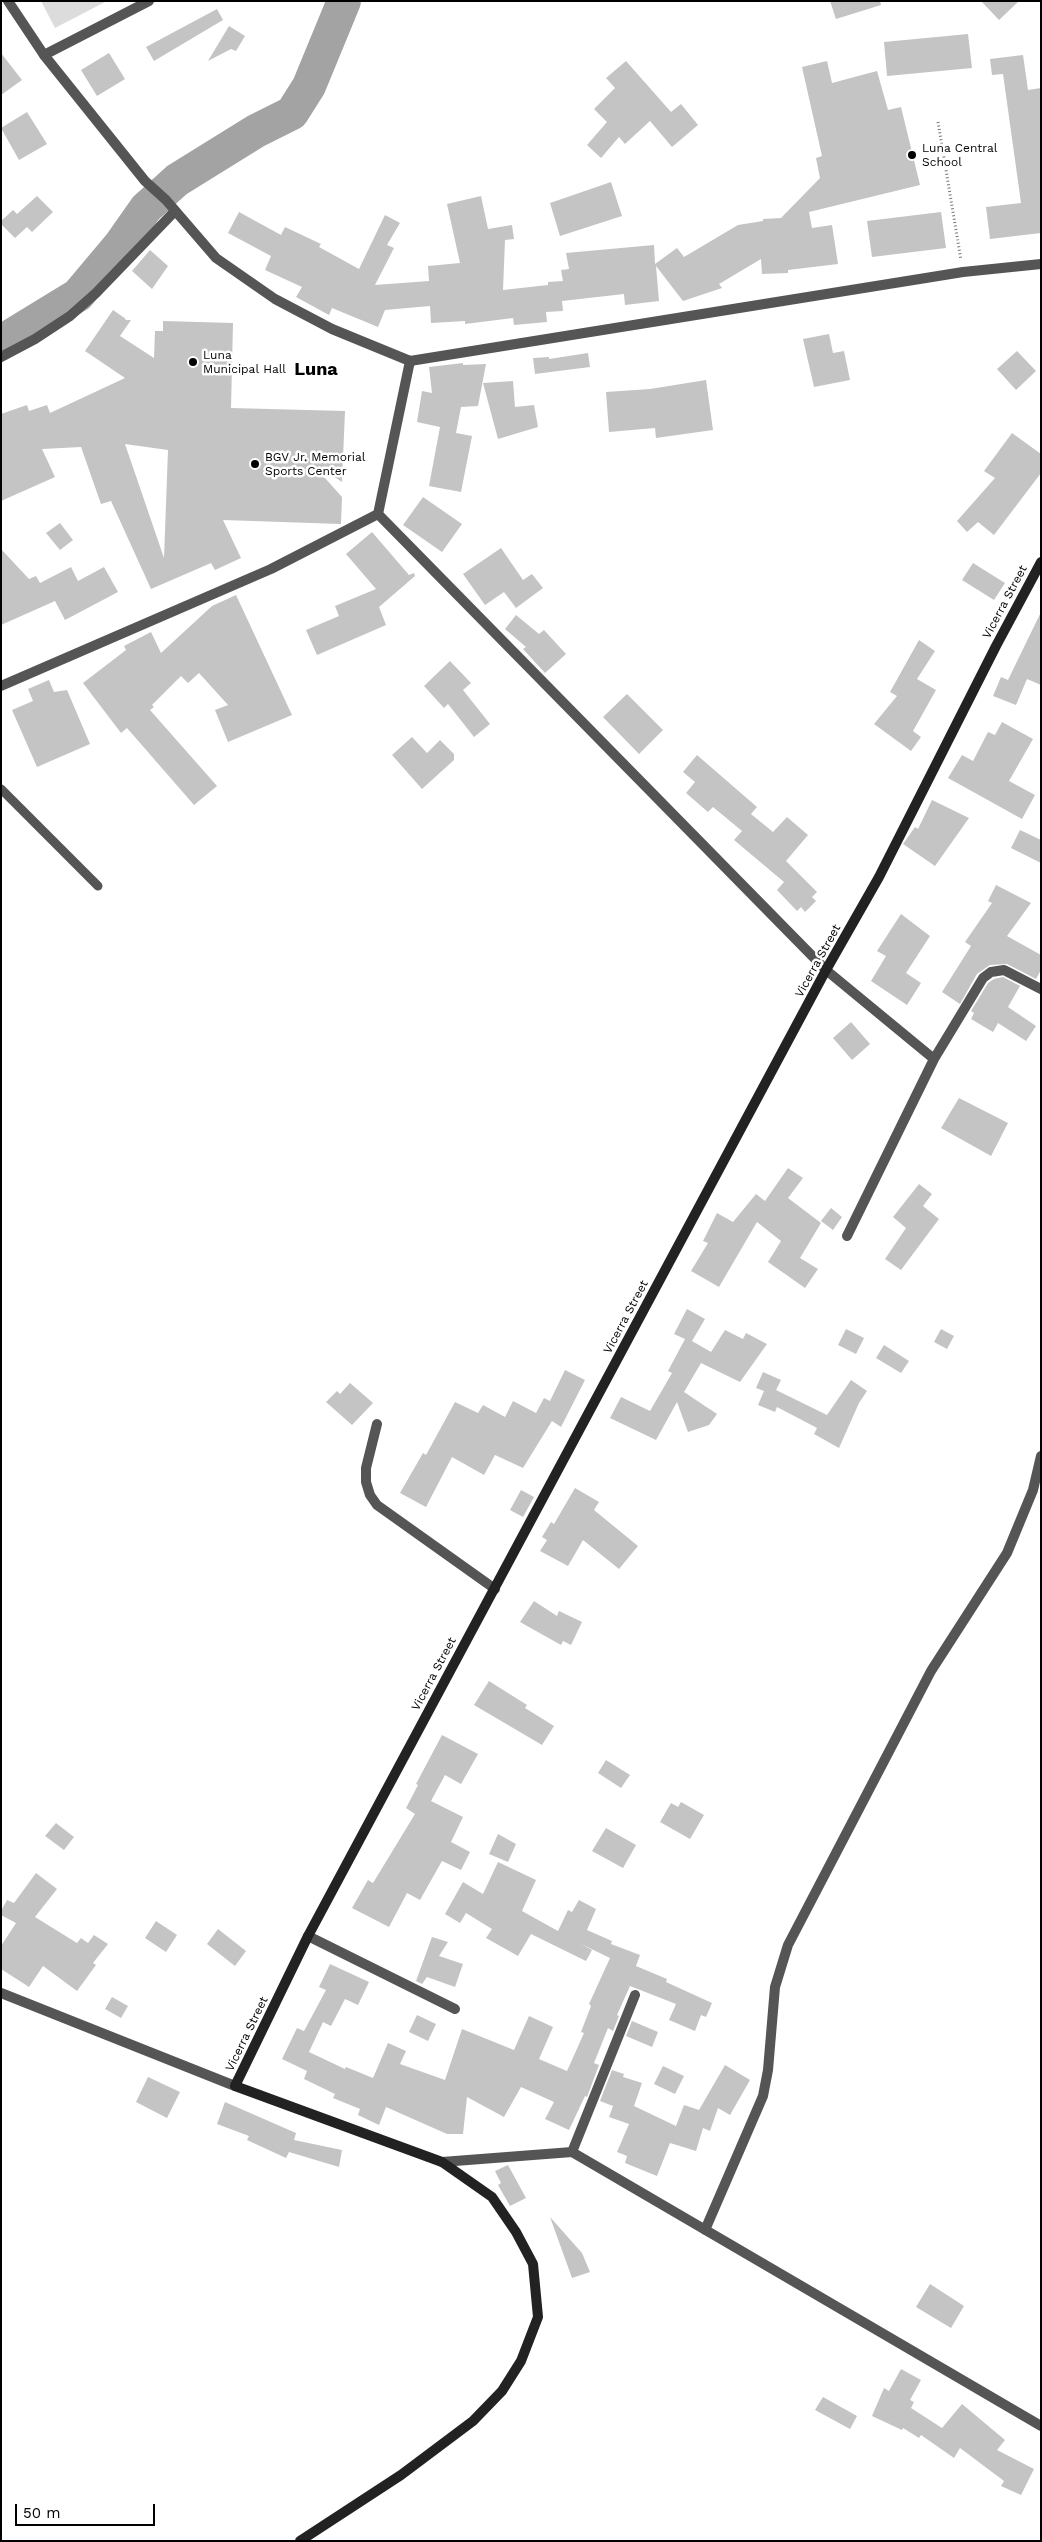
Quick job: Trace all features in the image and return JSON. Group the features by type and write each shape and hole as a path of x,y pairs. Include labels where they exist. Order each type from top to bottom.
{"main road":[{"name":"Vicerra Street","path":"235,2086 308,1936 826,970 880,877 996,646 1041,562"},
{"path":"235,2086 442,2162 492,2197 516,2232 533,2264 538,2317 522,2361 502,2391 473,2421 402,2475 300,2541"}],"street":[{"path":"8,1 44,56 145,181 166,200 216,258 275,299 332,329 410,361 963,272 1041,264"},
{"path":"44,56 149,1"},
{"path":"1,357 35,339 70,316 96,294 175,211"},
{"path":"378,514 410,361"},
{"path":"1,686 271,569 378,514"},
{"path":"378,514 826,970 934,1059"},
{"path":"848,1236 934,1059 984,978 991,972 1004,970 1041,989"},
{"path":"377,1424 366,1468 366,1482 370,1496 377,1505 494,1589"},
{"path":"705,2230 763,2096 768,2070 774,1987 788,1945 931,1670 1007,1553 1033,1490 1041,1456"},
{"path":"308,1936 455,2009"},
{"path":"1,1993 235,2086"},
{"path":"572,2152 635,1995"},
{"path":"442,2162 572,2152 1041,2426"}],"lane":[{"path":"1,789 98,886"}],"path":[{"path":"938,122 963,272"}],"shaded area":[{"path":"41,1 107,1 55,28"}],"building":[{"path":"830,1 880,1 881,5 836,19"},
{"path":"981,1 1019,1 999,20"},
{"path":"217,9 223,20 154,61 146,47"},
{"path":"229,26 245,36 236,51 231,49 208,61"},
{"path":"968,34 972,68 887,76 884,42"},
{"path":"1,53 22,80 1,95"},
{"path":"109,53 125,79 97,96 81,70"},
{"path":"1023,55 1028,90 1041,88 1041,233 990,239 986,207 1021,203 1003,74 992,75 990,59"},
{"path":"626,61 671,112 681,104 698,125 672,147 650,121 625,144 619,137 601,158 587,145 607,122 594,109 615,88 606,78"},
{"path":"827,61 832,83 877,71 888,110 901,107 920,185 809,212 812,228 832,225 838,264 788,270 788,273 762,274 761,259 719,284 722,288 683,301 656,266 659,301 625,305 624,294 562,301 563,311 546,312 547,322 514,325 513,318 465,324 465,321 431,323 430,306 385,310 378,327 332,308 329,315 296,297 302,287 265,270 271,256 228,233 239,212 281,235 285,227 321,244 319,247 359,269 385,215 400,223 387,245 394,248 375,285 429,281 428,266 460,263 447,204 481,196 488,229 512,225 514,239 505,240 503,290 548,285 548,282 563,281 561,270 569,269 566,253 654,245 655,264 677,248 684,257 738,225 763,221 763,219 781,218 820,178 816,158 822,156 802,67"},
{"path":"27,112 47,144 19,160 1,128"},
{"path":"611,182 622,216 560,236 550,203"},
{"path":"37,196 53,212 32,232 27,227 15,238 1,224 1,221 13,210 17,214"},
{"path":"941,212 946,248 872,257 867,221"},
{"path":"150,250 168,266 152,289 132,271"},
{"path":"113,310 125,320 131,320 120,336 154,358 155,331 163,331 163,321 233,323 231,408 345,411 342,482 319,466 317,469 342,497 341,524 223,520 241,558 215,570 211,563 151,589 111,501 101,504 81,447 42,449 55,477 1,501 1,414 27,405 29,411 47,405 50,413 125,378 85,351","holes":["125,444 168,450 164,558"]},
{"path":"829,334 833,353 844,351 850,380 814,387 803,339"},
{"path":"1017,351 1036,371 1016,390 997,369"},
{"path":"588,353 590,367 535,374 533,358 549,357 549,359"},
{"path":"463,363 463,365 486,364 478,406 461,407 456,433 472,436 461,492 429,486 440,427 417,422 422,391 432,393 429,367"},
{"path":"706,380 713,430 656,438 655,428 609,432 606,392 650,389"},
{"path":"513,381 515,407 534,405 538,427 498,439 483,383"},
{"path":"1012,433 1041,454 1041,473 994,535 978,522 967,532 957,521 995,478 984,471"},
{"path":"423,497 462,524 442,552 403,525"},
{"path":"60,523 73,540 60,550 46,533"},
{"path":"372,532 409,575 414,573 415,576 379,607 386,625 317,655 306,630 339,616 335,606 376,589 346,554"},
{"path":"501,548 523,580 532,574 543,588 516,608 504,592 485,605 463,574"},
{"path":"1,549 29,579 36,576 40,583 71,567 78,581 104,567 118,592 65,620 55,601 1,625"},
{"path":"973,563 1005,583 994,600 962,580"},
{"path":"236,595 292,715 228,742 215,710 228,705 199,673 188,683 181,676 152,705 154,707 150,710 217,786 194,805 127,728 121,733 83,683 126,650 124,646 151,632 161,653 212,606"},
{"path":"1041,612 1041,685 1027,679 1016,705 993,696 1001,677 1008,680"},
{"path":"516,615 539,634 544,630 566,654 545,673 523,649 526,647 505,629"},
{"path":"919,640 935,651 917,679 936,690 913,731 921,737 911,751 874,724 897,696 890,692"},
{"path":"450,661 471,683 463,690 490,724 474,737 448,704 444,708 424,686"},
{"path":"49,680 54,692 67,690 90,744 37,767 12,710 33,701 28,689"},
{"path":"627,694 663,730 639,754 603,717"},
{"path":"1002,722 1033,739 1009,781 1035,795 1022,819 948,778 962,755 973,761 988,732 995,735"},
{"path":"412,737 427,753 440,740 454,754 454,760 422,789 392,755"},
{"path":"697,755 757,807 751,814 773,832 787,817 808,835 786,861 817,892 812,897 816,901 805,912 801,907 797,911 777,890 784,882 734,840 742,831 713,807 708,812 686,793 695,782 683,772"},
{"path":"932,800 969,818 935,866 903,844 915,827 918,829"},
{"path":"1020,830 1041,840 1041,863 1011,848"},
{"path":"996,885 1031,903 1007,936 1041,955 1041,970 1036,979 1007,964 990,965 977,974 960,1004 942,992 971,946 965,942 992,903 988,901"},
{"path":"901,914 930,936 906,973 921,983 907,1005 871,981 886,956 877,951"},
{"path":"1003,977 1020,986 1008,1007 1036,1026 1026,1041 998,1023 993,1032 971,1019 974,1013 971,1011 988,983"},
{"path":"851,1022 870,1044 852,1060 833,1038"},
{"path":"959,1098 1008,1123 991,1156 941,1128"},
{"path":"788,1168 803,1178 788,1198 821,1223 800,1258 818,1269 805,1288 768,1262 781,1241 757,1222 719,1287 691,1271 708,1243 703,1241 717,1213 733,1222 756,1194 765,1201"},
{"path":"919,1184 932,1194 923,1206 939,1219 901,1270 885,1259 906,1228 893,1217"},
{"path":"831,1208 842,1217 833,1230 821,1221"},
{"path":"687,1309 705,1319 692,1341 711,1352 725,1330 743,1339 746,1333 767,1344 740,1382 701,1363 684,1392 717,1414 709,1425 688,1432 677,1402 656,1440 610,1418 621,1397 650,1411 672,1373 668,1371 685,1339 674,1334"},
{"path":"846,1329 864,1338 856,1354 838,1345"},
{"path":"941,1329 954,1336 947,1349 934,1342"},
{"path":"884,1345 909,1361 901,1373 876,1358"},
{"path":"565,1370 585,1380 561,1427 552,1421 523,1468 495,1455 484,1475 452,1457 426,1507 400,1493 423,1453 426,1455 455,1402 478,1413 483,1405 505,1417 513,1401 536,1413 544,1398 550,1401"},
{"path":"763,1372 781,1380 776,1390 827,1415 851,1380 867,1391 859,1403 839,1448 814,1434 817,1428 777,1407 775,1412 758,1405 764,1391 756,1388"},
{"path":"350,1383 373,1403 352,1425 326,1402 337,1391 340,1394"},
{"path":"575,1488 599,1502 594,1510 638,1546 619,1569 583,1540 568,1566 540,1551 547,1540 542,1537 551,1522 554,1524"},
{"path":"521,1490 534,1497 523,1517 510,1510"},
{"path":"534,1601 557,1616 559,1611 582,1622 571,1645 563,1641 561,1645 520,1622"},
{"path":"489,1681 527,1705 525,1708 554,1726 542,1745 474,1705"},
{"path":"442,1735 478,1754 461,1784 445,1775 431,1801 463,1817 451,1842 470,1852 461,1870 442,1861 420,1900 407,1893 389,1927 352,1908 368,1880 373,1883 415,1814 406,1808 418,1785 416,1784"},
{"path":"606,1760 630,1775 621,1788 598,1773"},
{"path":"681,1802 704,1815 690,1839 660,1822 671,1803 678,1807"},
{"path":"56,1823 74,1837 64,1850 45,1836"},
{"path":"606,1828 636,1845 623,1868 592,1851"},
{"path":"498,1834 516,1844 508,1862 489,1854"},
{"path":"498,1862 536,1880 522,1911 558,1931 568,1910 572,1912 579,1900 596,1909 587,1930 612,1941 611,1944 640,1955 636,1966 667,1979 666,1982 712,2003 706,2017 701,2015 695,2031 669,2020 676,2004 630,1986 617,2015 619,2016 613,2031 608,2028 594,2063 599,2065 587,2097 585,2096 569,2130 545,2119 554,2102 521,2087 504,2117 467,2097 463,2134 447,2134 386,2107 379,2125 358,2115 360,2109 333,2098 335,2094 304,2079 307,2071 282,2059 297,2028 304,2031 326,1990 319,1987 330,1964 369,1982 358,2005 345,1999 331,2026 323,2022 309,2052 345,2069 346,2067 373,2078 388,2043 406,2051 400,2064 445,2080 462,2029 514,2050 529,2016 553,2027 539,2059 567,2071 584,2033 581,2032 591,2006 589,2004 610,1958 581,1944 592,1950 586,1961 531,1934 518,1956 486,1938 492,1929 466,1913 460,1923 445,1914 463,1882 483,1894"},
{"path":"36,1873 57,1889 35,1917 77,1943 81,1938 88,1943 94,1935 108,1944 93,1963 96,1965 77,1991 43,1966 29,1987 1,1969 1,1946 16,1923 1,1915 1,1911 7,1900 14,1903"},
{"path":"156,1921 177,1935 166,1952 145,1938"},
{"path":"218,1929 246,1951 235,1966 207,1944"},
{"path":"432,1937 448,1942 439,1956 463,1964 455,1987 427,1977 422,1984 416,1981"},
{"path":"112,1997 128,2006 121,2018 105,2009"},
{"path":"417,2015 436,2024 428,2041 409,2032"},
{"path":"632,2021 658,2032 652,2047 626,2036"},
{"path":"725,2065 750,2080 730,2115 718,2108 710,2131 703,2128 696,2151 670,2143 657,2176 625,2163 627,2156 617,2152 629,2124 609,2117 613,2106 600,2101 612,2070 624,2074 623,2077 642,2083 634,2106 676,2126 684,2105 699,2110"},
{"path":"663,2066 684,2076 675,2094 654,2084"},
{"path":"148,2077 180,2092 167,2118 136,2102"},
{"path":"225,2102 296,2133 294,2140 342,2150 339,2167 289,2152 286,2158 247,2140 249,2136 217,2124"},
{"path":"508,2165 526,2198 510,2206 498,2185 501,2183 495,2171"},
{"path":"550,2217 582,2253 590,2272 572,2278"},
{"path":"930,2284 964,2306 951,2328 916,2307"},
{"path":"901,2369 921,2380 910,2400 914,2402 911,2408 942,2428 962,2404 1005,2440 997,2450 1034,2469 1021,2495 1001,2486 1004,2481 960,2448 954,2458 921,2435 919,2438 903,2428 902,2430 872,2416 884,2388 889,2391"},
{"path":"823,2397 857,2416 850,2429 815,2410"}],"waterway":[{"path":"1,342 78,295 120,245 146,208 177,180 256,131 292,113 309,86 344,1"}],"place":[{"name":"Luna Central School","path":"912,155"},
{"name":"Luna Municipal Hall","path":"193,362"},
{"name":"BGV Jr. Memorial Sports Center","path":"255,464"}],"district":[{"name":"Luna","path":"316,370"}]}
